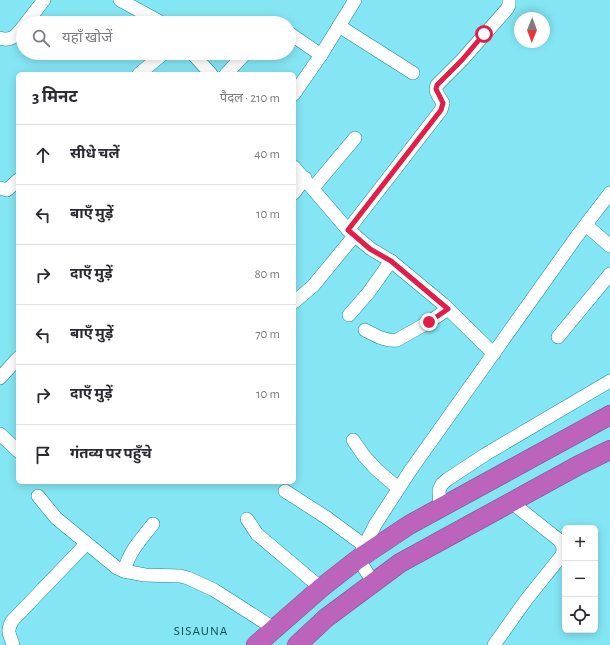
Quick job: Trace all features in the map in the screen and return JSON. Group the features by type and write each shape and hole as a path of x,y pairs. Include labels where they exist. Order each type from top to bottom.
{"highway":[{"path":"256,645 362,553 409,525 610,415"},
{"path":"297,645 326,618 400,562 610,450"}],"street":[{"path":"31,16 44,0"},
{"path":"120,0 149,16"},
{"path":"296,300 313,286 441,110 443,103 436,89 437,85 462,60 507,9 510,0"},
{"path":"296,91 339,26 351,2"},
{"path":"339,26 413,73"},
{"path":"0,38 8,40 16,35"},
{"path":"296,38 321,55"},
{"path":"141,72 156,60"},
{"path":"198,60 209,72"},
{"path":"228,72 239,60"},
{"path":"296,192 309,183 355,138"},
{"path":"296,168 331,211 352,233 370,249 391,261 448,309 494,354"},
{"path":"0,188 7,190 16,182"},
{"path":"362,553 375,525 398,488 610,193"},
{"path":"586,225 610,246"},
{"path":"349,315 369,292 391,261"},
{"path":"558,337 610,274"},
{"path":"365,330 384,339 392,341 397,340 429,322 448,309"},
{"path":"0,378 16,360"},
{"path":"440,508 439,490 448,478 610,381"},
{"path":"0,434 16,449"},
{"path":"353,440 364,456 377,470 398,488"},
{"path":"285,491 327,518 362,553 374,583"},
{"path":"38,496 56,518 109,562 124,571 145,575 188,578 214,590 275,629"},
{"path":"494,645 526,600 562,555 564,550 563,545 559,540 511,502"},
{"path":"247,519 257,534 321,588"},
{"path":"124,571 127,559 132,550 153,524"},
{"path":"13,645 9,634 9,628 12,621 86,544"}],"district":[{"name":"SISAUNA","path":"201,630"}],"route":[{"path":"429,322 448,309 391,261 370,249 348,230 438,116 443,107 443,103 436,93 437,85 462,60 484,34"}]}
